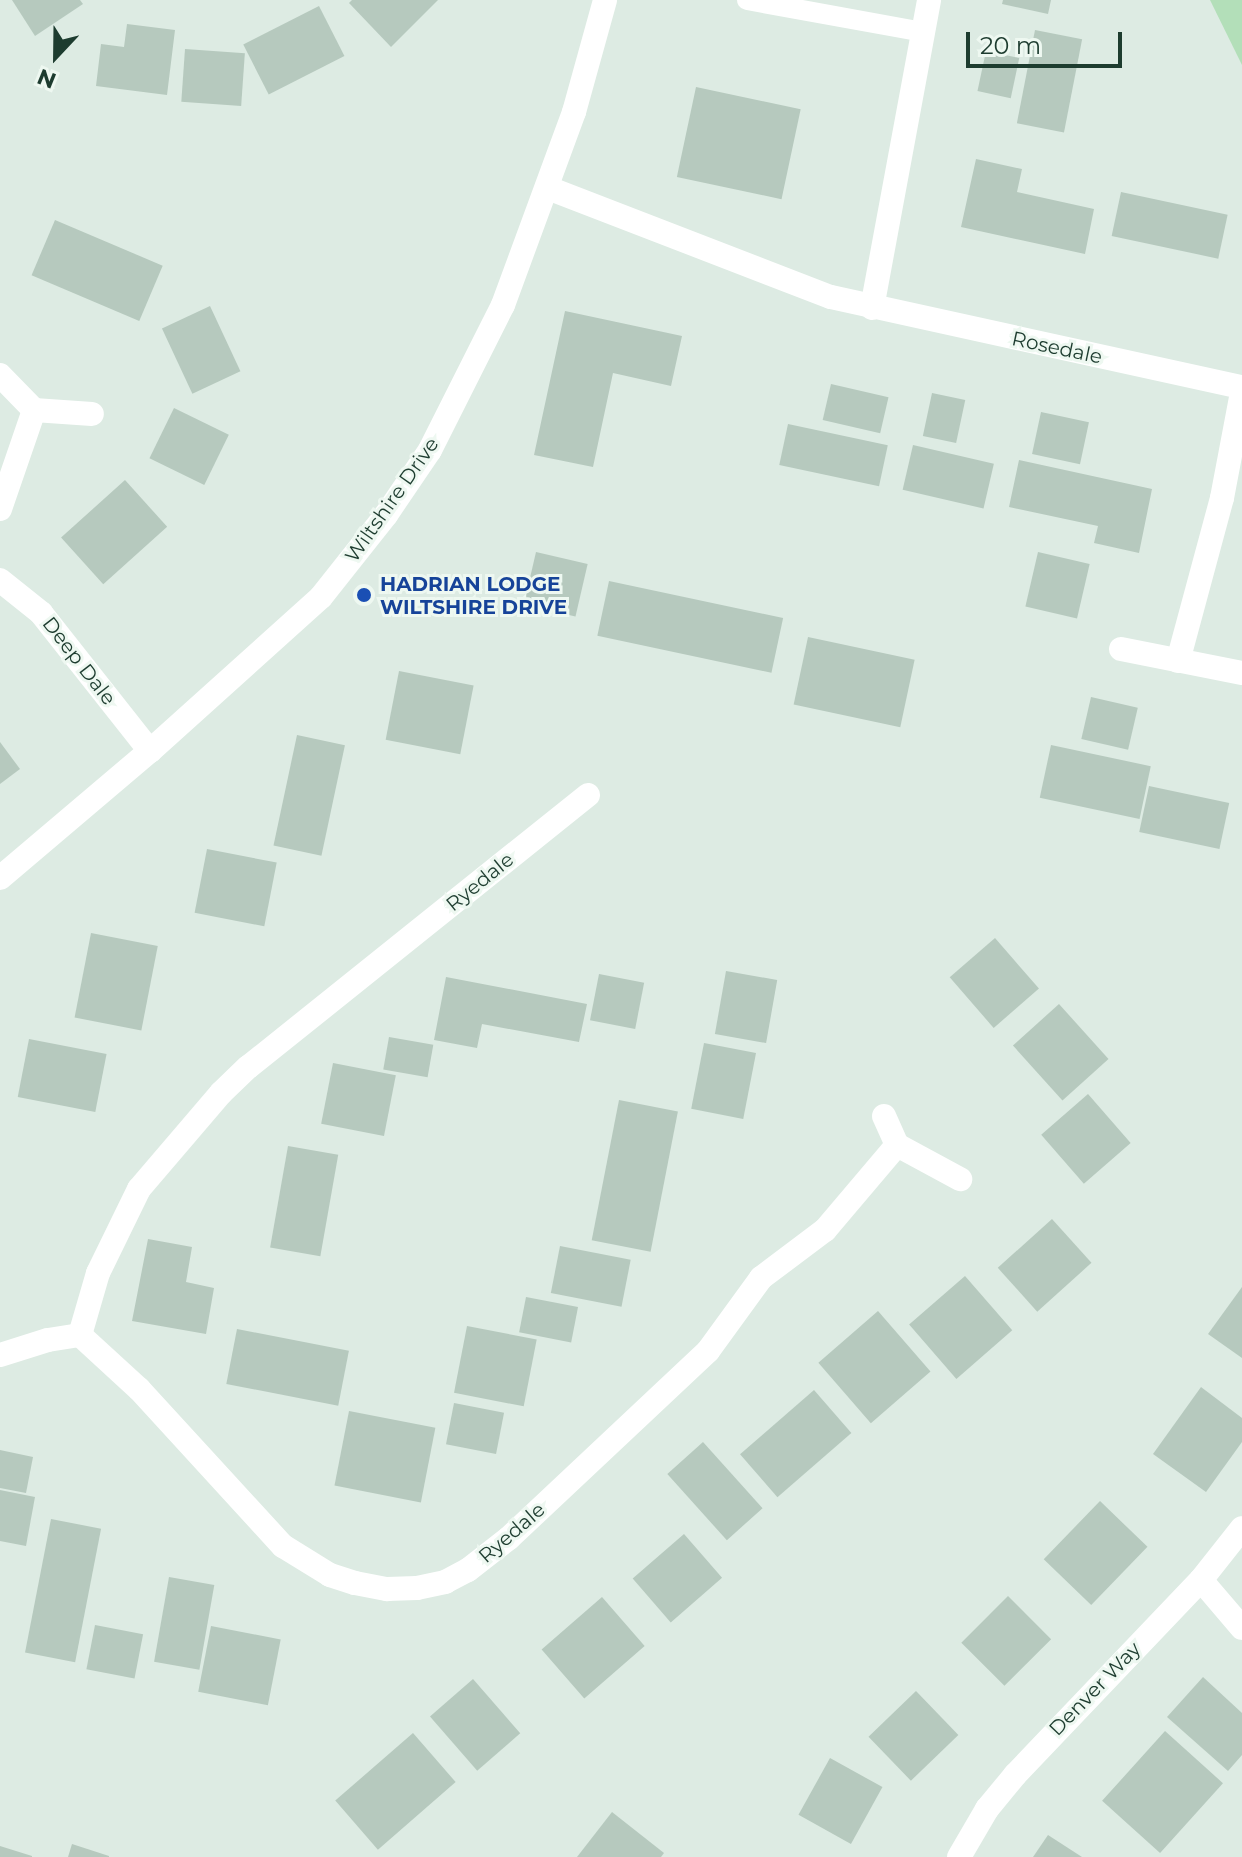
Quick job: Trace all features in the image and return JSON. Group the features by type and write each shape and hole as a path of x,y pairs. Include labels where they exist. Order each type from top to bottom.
{"street":[{"name":"Wiltshire Drive","path":"0,878 150,751 321,597 386,515 430,450 503,305 574,112 605,0"},
{"path":"872,308 929,0"},
{"name":"Rosedale","path":"548,188 784,282 872,308 1242,389 1222,498 1178,661"},
{"path":"0,375 34,410 92,414"},
{"path":"0,509 34,410"},
{"name":"Deep Dale","path":"0,580 41,613 150,751"},
{"path":"1121,649 1242,673"},
{"name":"Ryedale","path":"588,795 248,1067 221,1093 139,1189 98,1273 80,1335 139,1389 283,1546 330,1575 355,1583 387,1589 417,1588 445,1582 468,1570 509,1538 708,1351 761,1278 825,1230 897,1145"},
{"path":"884,1116 897,1145 960,1179"},
{"path":"0,1355 48,1340 80,1335"},
{"name":"Denver Way","path":"959,1857 987,1809 1015,1775 1201,1580 1242,1528"},
{"path":"1201,1580 1242,1628"}],"lane":[{"path":"747,0 923,32"}],"green space":[{"path":"1210,0 1242,0 1242,65"}],"building":[{"path":"12,0 80,0 83,4 35,36"},
{"path":"352,0 438,0 391,47 349,3"},
{"path":"1003,0 1051,0 1048,14 1002,4"},
{"path":"319,6 344,56 269,94 243,45"},
{"path":"127,24 175,30 167,95 96,86 101,44 124,47"},
{"path":"1035,30 1082,39 1064,132 1017,123"},
{"path":"185,49 245,53 241,106 181,102"},
{"path":"986,51 1019,58 1011,98 977,91"},
{"path":"696,87 801,109 782,199 677,177"},
{"path":"976,159 1022,169 1017,192 1094,209 1085,254 961,227"},
{"path":"1121,192 1228,215 1218,259 1112,236"},
{"path":"55,220 163,266 139,321 32,275"},
{"path":"210,306 240,371 192,394 162,328"},
{"path":"565,311 682,336 671,386 613,373 593,467 534,455"},
{"path":"831,384 888,397 880,433 823,420"},
{"path":"932,393 965,400 956,443 923,436"},
{"path":"174,408 229,435 204,485 149,458"},
{"path":"1041,412 1089,422 1080,464 1032,454"},
{"path":"788,424 888,445 879,486 779,465"},
{"path":"913,445 994,464 984,508 903,490"},
{"path":"1019,460 1152,489 1139,553 1094,543 1098,526 1009,507"},
{"path":"125,480 167,527 103,584 61,538"},
{"path":"536,552 588,564 575,617 524,605"},
{"path":"1038,552 1090,564 1077,618 1025,607"},
{"path":"609,581 783,618 771,673 597,636"},
{"path":"808,637 915,660 900,727 794,704"},
{"path":"399,671 474,686 460,754 386,740"},
{"path":"1091,697 1138,708 1128,750 1081,739"},
{"path":"297,735 345,745 321,856 274,846"},
{"path":"0,742 20,769 0,784"},
{"path":"1051,745 1151,766 1140,819 1040,798"},
{"path":"1149,786 1229,803 1219,849 1139,832"},
{"path":"207,849 277,863 264,926 195,913"},
{"path":"91,933 158,946 141,1030 75,1017"},
{"path":"995,938 1039,989 994,1028 950,977"},
{"path":"726,971 777,980 766,1043 715,1034"},
{"path":"599,974 644,983 635,1029 590,1020"},
{"path":"446,977 587,1004 579,1042 482,1024 477,1048 434,1040"},
{"path":"1059,1004 1109,1059 1062,1100 1013,1045"},
{"path":"389,1037 433,1045 428,1077 383,1069"},
{"path":"29,1039 107,1054 95,1112 18,1097"},
{"path":"704,1043 756,1053 743,1119 691,1109"},
{"path":"333,1063 396,1075 384,1136 321,1124"},
{"path":"1088,1094 1131,1143 1084,1184 1041,1135"},
{"path":"619,1100 678,1111 651,1252 592,1240"},
{"path":"288,1146 338,1155 320,1256 270,1247"},
{"path":"1052,1219 1091,1263 1037,1312 998,1268"},
{"path":"148,1239 192,1247 186,1282 214,1288 206,1334 132,1321"},
{"path":"560,1246 631,1260 622,1307 551,1293"},
{"path":"965,1276 1012,1330 956,1379 909,1325"},
{"path":"1242,1287 1242,1358 1208,1334"},
{"path":"526,1297 578,1307 571,1342 519,1332"},
{"path":"878,1311 930,1371 871,1423 818,1363"},
{"path":"467,1326 537,1340 524,1406 454,1393"},
{"path":"237,1329 349,1351 338,1406 226,1384"},
{"path":"1201,1387 1242,1418 1242,1442 1206,1492 1153,1454"},
{"path":"814,1390 851,1433 777,1497 740,1454"},
{"path":"454,1403 504,1413 496,1454 446,1444"},
{"path":"349,1411 435,1428 421,1502 334,1486"},
{"path":"703,1442 763,1508 727,1540 667,1474"},
{"path":"0,1450 33,1457 26,1493 0,1488"},
{"path":"0,1490 35,1497 26,1546 0,1541"},
{"path":"1100,1501 1147,1547 1091,1605 1044,1559"},
{"path":"51,1519 101,1529 75,1662 25,1653"},
{"path":"684,1534 722,1578 671,1622 633,1579"},
{"path":"169,1577 214,1585 199,1670 154,1662"},
{"path":"1008,1596 1051,1639 1004,1686 961,1643"},
{"path":"602,1597 645,1646 584,1699 542,1649"},
{"path":"95,1625 143,1634 135,1679 86,1669"},
{"path":"211,1626 281,1640 268,1705 198,1692"},
{"path":"1203,1677 1242,1713 1242,1755 1228,1771 1167,1717"},
{"path":"473,1679 520,1733 477,1771 430,1716"},
{"path":"916,1691 958,1735 911,1781 869,1737"},
{"path":"1165,1731 1223,1783 1160,1853 1102,1801"},
{"path":"413,1733 456,1782 378,1850 335,1801"},
{"path":"830,1758 882,1787 851,1844 798,1815"},
{"path":"612,1812 664,1853 661,1857 577,1857"},
{"path":"1048,1835 1082,1857 1033,1857"},
{"path":"72,1844 109,1856 109,1857 68,1857"},
{"path":"0,1846 32,1856 32,1857 0,1857"}],"place":[{"name":"HADRIAN LODGE WILTSHIRE DRIVE","path":"364,595"}]}
